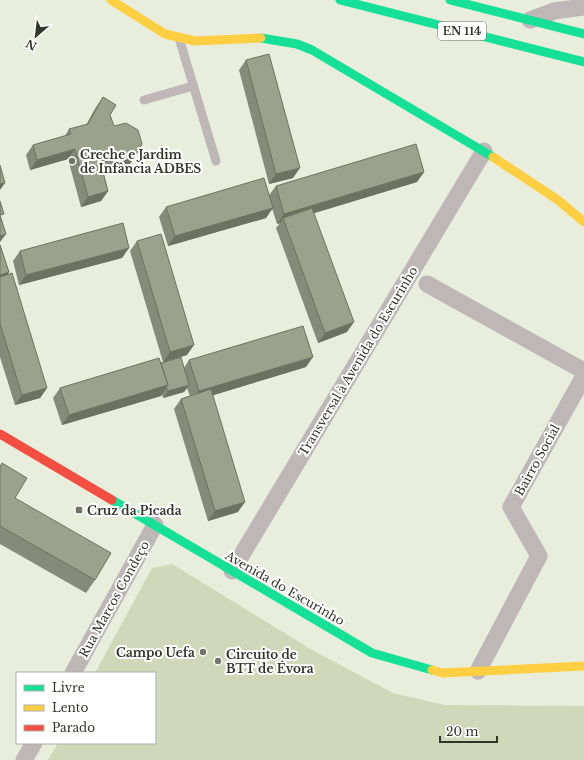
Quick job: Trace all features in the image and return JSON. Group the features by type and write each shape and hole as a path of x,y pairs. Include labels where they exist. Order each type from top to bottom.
{"street":[{"path":"110,0 165,34 195,41 256,37 297,44 312,50 484,151 558,200 584,222"},
{"name":"EN 114","path":"340,0 584,62"},
{"name":"EN 114","path":"450,0 584,34"},
{"path":"530,20 553,5 584,7"},
{"name":"Transversal à Avenida do Escurinho","path":"232,571 484,151"},
{"path":"428,284 584,371"},
{"name":"Bairro Social","path":"478,671 539,556 511,507 584,376"},
{"name":"Avenida do Escurinho","path":"0,434 372,653 443,673 584,666"},
{"name":"Rua Marcos Condeço","path":"74,672 155,526"},
{"path":"24,760 33,744"}],"lane":[{"path":"179,37 216,161"},
{"path":"144,100 193,86"}],"green space":[{"name":"Circuito de BTT de Évora","path":"172,564 312,650 393,693 444,705 584,706 584,760 48,760 57,744 156,744 156,672 96,672 152,568"}],"building":[{"path":"269,54 300,168 276,174 246,60"},
{"path":"103,97 116,105 110,115 114,126 126,123 138,130 142,144 134,158 120,162 108,155 99,157 108,191 88,197 75,149 37,160 33,145 71,134 69,129 88,124"},
{"path":"416,144 424,172 284,214 276,186"},
{"path":"0,165 5,183 0,184"},
{"path":"264,178 273,208 175,236 166,207"},
{"path":"0,201 4,214 0,215"},
{"path":"312,208 354,322 325,333 283,218"},
{"path":"0,215 6,234 0,236"},
{"path":"123,223 129,248 26,275 20,251"},
{"path":"161,234 194,345 170,352 137,241"},
{"path":"0,245 9,272 0,275"},
{"path":"12,273 47,388 22,395 0,324 0,277"},
{"path":"303,326 313,357 199,391 189,360"},
{"path":"181,357 189,385 168,391 166,387 168,385 161,363"},
{"path":"159,358 168,385 69,415 60,388"},
{"path":"211,389 245,502 215,511 181,399"},
{"path":"2,463 27,478 15,498 111,553 95,580 0,526 0,467"}],"traffic: fast":[{"path":"340,0 584,62"},
{"path":"450,0 584,34"},
{"path":"261,38 297,44 312,50 493,157"},
{"path":"112,500 372,653 432,670"}],"traffic: slow":[{"path":"111,0 165,34 195,41 261,38"},
{"path":"493,157 558,200 584,222"},
{"path":"432,670 443,673 584,666"}],"traffic: jam":[{"path":"0,434 112,500"}],"place":[{"name":"Creche e Jardim de Infância ADBES","path":"72,161"},
{"name":"Cruz da Picada","path":"79,510"},
{"name":"Campo Uefa","path":"203,652"},
{"name":"Circuito de BTT de Évora","path":"218,661"}]}
